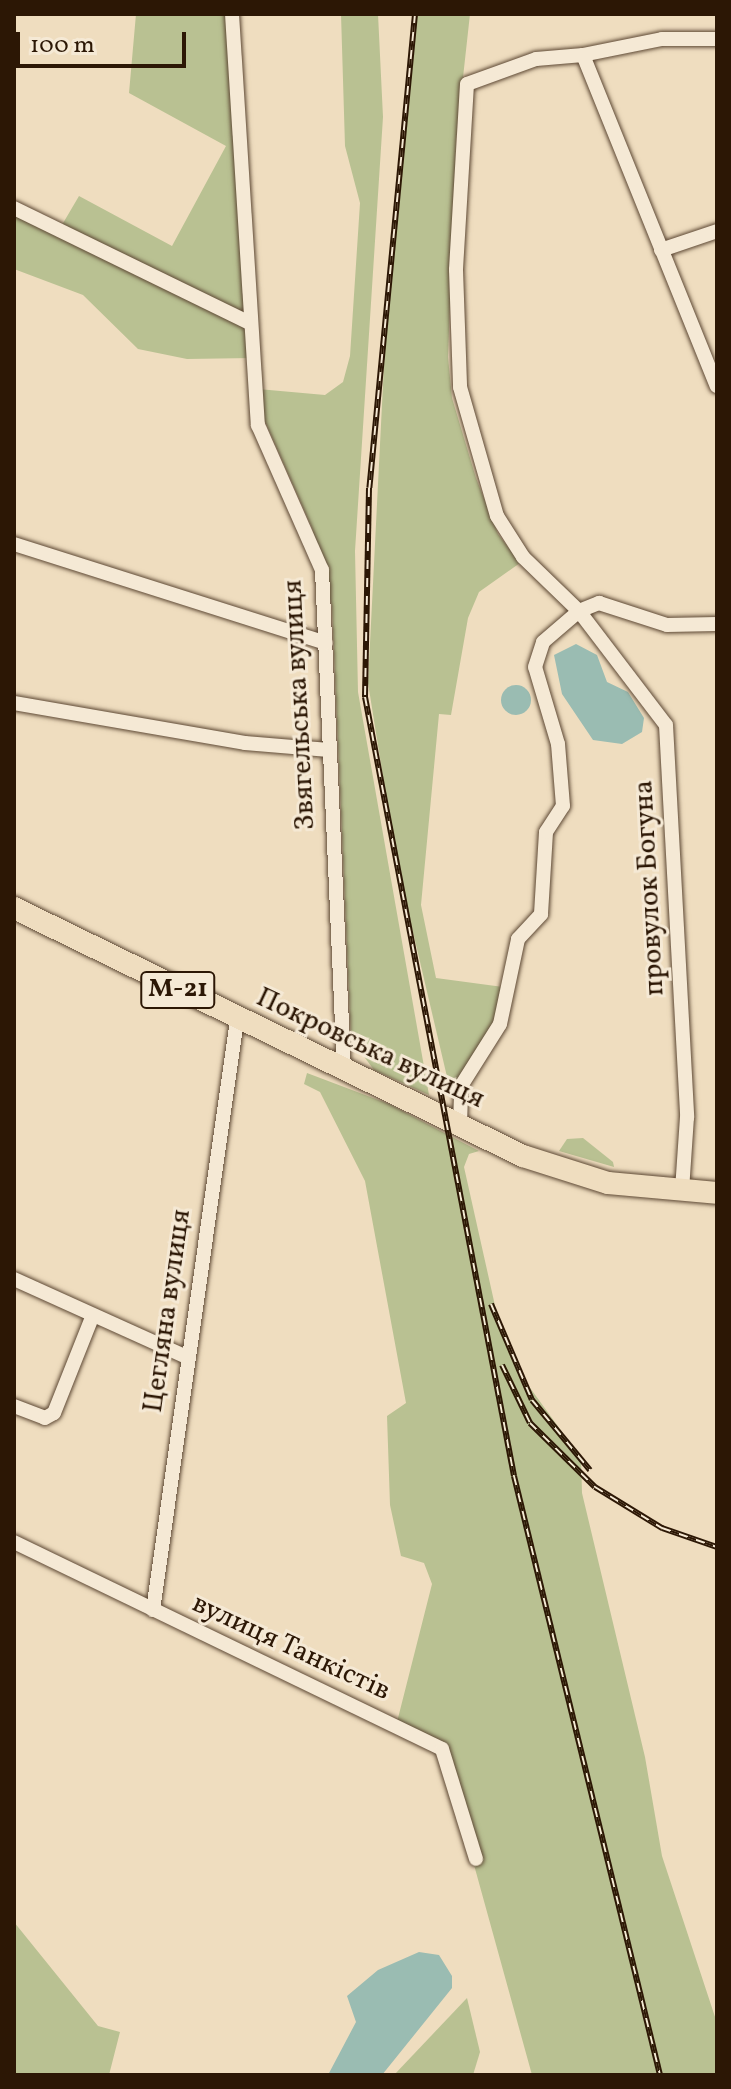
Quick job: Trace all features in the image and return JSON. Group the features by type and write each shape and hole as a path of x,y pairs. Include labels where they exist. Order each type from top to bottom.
{"highway":[{"name":"Покровська вулиця","path":"14,908 237,1020 564,1172 682,1191 717,1193"}],"street":[{"name":"Звягельська вулиця","path":"232,14 258,425 322,570 344,1070"},
{"path":"717,39 662,39 583,55 717,386"},
{"name":"провулок Богуна","path":"583,55 536,59 467,84 456,270 460,387 497,516 523,557 579,611 666,725 687,1117 682,1191"},
{"path":"14,208 250,323"},
{"path":"661,250 717,231"},
{"path":"14,544 326,643"},
{"path":"460,1124 461,1086 500,1024 518,939 541,914 546,832 563,806 564,779 535,667 543,642 579,611 620,605 667,625 717,624"},
{"path":"14,703 245,743 329,750"},
{"name":"Цегляна вулиця","path":"153,1610 237,1020"},
{"path":"14,1279 187,1357"},
{"path":"14,1406 45,1418 54,1413 93,1315"},
{"name":"вулиця Танкістів","path":"14,1542 442,1749 476,1859"}],"green space":[{"path":"136,14 232,14 252,358 187,359 138,349 83,295 14,269 14,208 59,230 79,196 172,246 226,146 129,93"},
{"path":"341,14 378,14 383,117 355,551 358,692 429,1095 374,1070 351,1039 332,606 312,528 260,410 258,389 325,395 343,382 350,356 360,203 345,146"},
{"path":"417,14 470,14 456,141 448,357 452,398 476,478 498,534 520,563 479,592 468,618 451,715 439,714 421,905 436,978 503,987 491,1034 452,1098 397,864 368,683 385,345"},
{"path":"307,1073 389,1104 479,1151 469,1154 464,1167 500,1328 520,1374 581,1458 582,1493 645,1757 662,1856 717,2023 717,2075 532,2075 442,1749 396,1726 432,1584 424,1563 401,1556 390,1505 387,1416 406,1403 365,1181 320,1092 304,1084"},
{"path":"583,1138 613,1162 614,1167 559,1151 567,1139"},
{"path":"14,1922 98,2026 120,2032 109,2075 14,2075"},
{"path":"467,1998 480,2052 473,2075 394,2075"}],"water":[{"path":"576,644 597,655 607,682 628,692 644,718 642,732 622,744 593,740 562,694 554,655"},
{"path":"516,685 527,689 531,700 527,711 516,715 505,711 501,700 505,689"},
{"path":"419,1952 439,1955 452,1976 452,1988 382,2075 328,2075 356,2022 347,1996 378,1970"}],"railway":[{"path":"415,14 369,488 365,697 514,1476 660,2075"},
{"path":"491,1304 532,1400 590,1470"},
{"path":"502,1365 530,1423 595,1487 662,1528 717,1547"}]}
